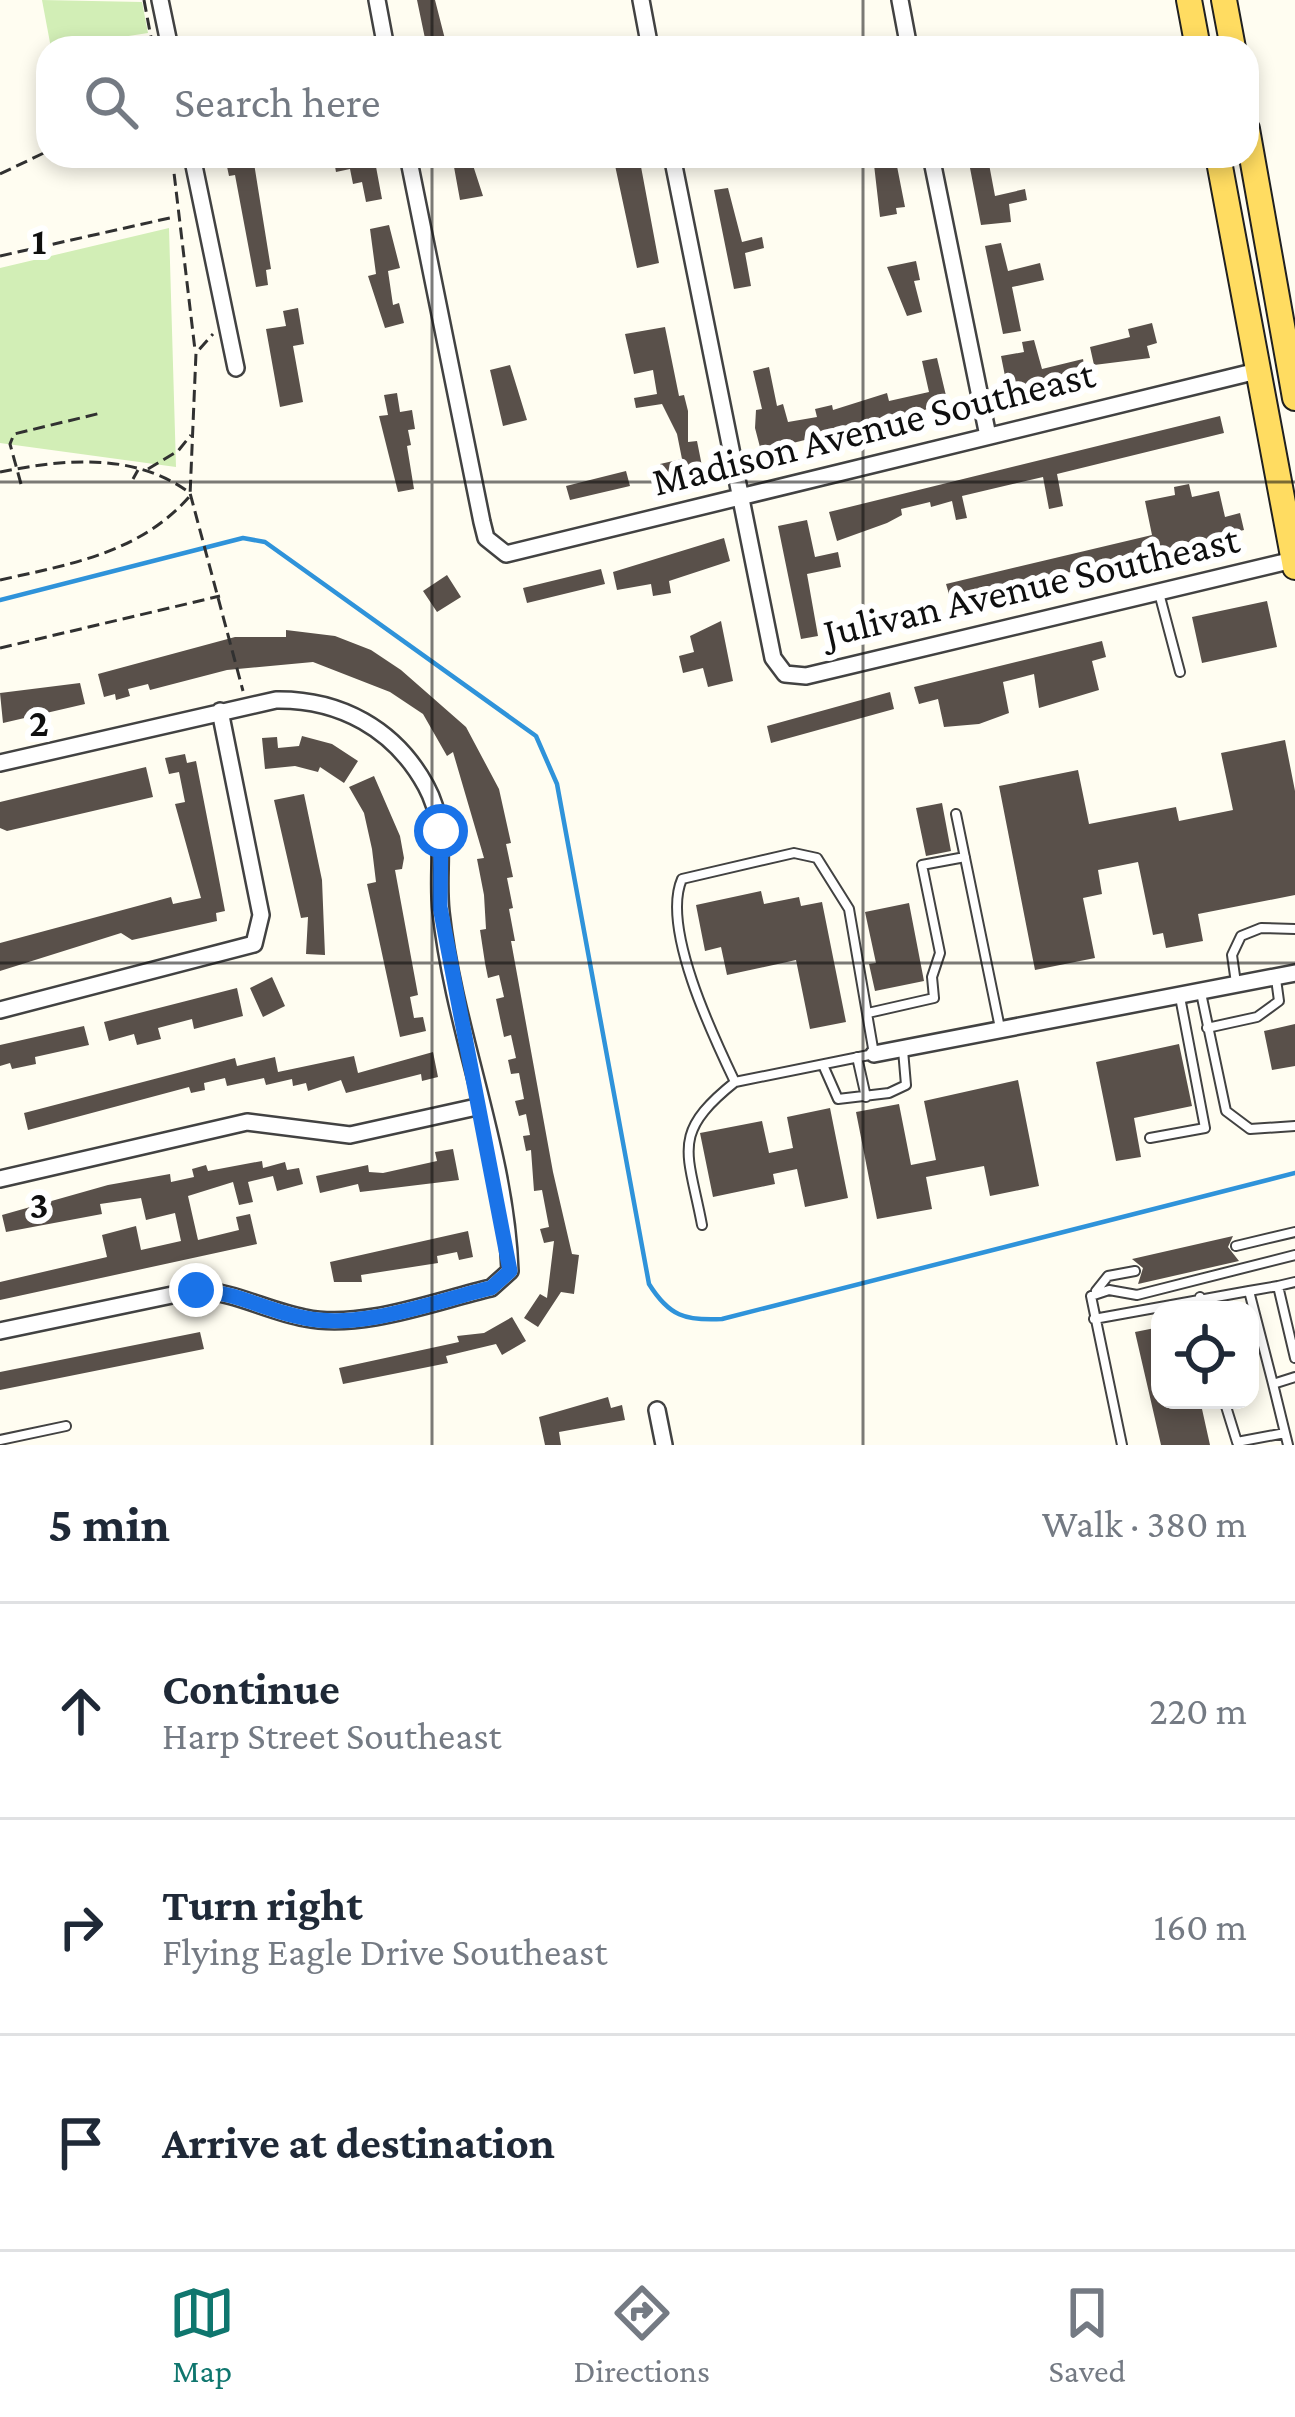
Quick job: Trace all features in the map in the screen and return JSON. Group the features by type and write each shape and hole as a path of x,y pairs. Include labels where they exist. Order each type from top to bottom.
{"main road":[{"path":"1189,0 1196,36"},
{"path":"1224,0 1231,36"},
{"path":"1219,168 1295,562"},
{"path":"1255,168 1295,398"},
{"path":"1250,332 1262,355 1292,365"}],"street":[{"path":"160,0 168,36"},
{"path":"376,0 384,36"},
{"path":"640,0 648,36"},
{"path":"900,0 908,36"},
{"path":"194,168 236,368"},
{"name":"Madison Avenue Southeast","path":"410,168 482,522 486,538 506,554 1257,371"},
{"path":"674,168 740,497"},
{"path":"934,168 988,436"},
{"name":"Julivan Avenue Southeast","path":"740,497 773,658 784,674 806,676 1295,562"},
{"path":"0,764 247,705 298,700 360,717 400,748 428,788 439,818 440,907 510,1271 491,1288 340,1320 305,1318 236,1295 196,1290 0,1331"},
{"path":"0,1010 243,950 260,934 260,903 220,711"},
{"path":"866,1055 1295,974"},
{"path":"0,1179 247,1122 350,1136 481,1106"},
{"path":"657,1410 664,1445"}],"lane":[{"path":"1159,592 1180,672"},
{"path":"956,814 1000,1028"},
{"path":"735,1082 676,926 674,898 682,879 794,853 817,859 849,909 868,1012 866,1097"},
{"path":"868,1012 934,998 932,977 940,953 922,865 965,857"},
{"path":"1237,985 1232,956 1241,936 1262,928 1295,929"},
{"path":"1207,1028 1268,1012 1279,1001 1276,977"},
{"path":"1201,992 1222,1098 1235,1122 1265,1131 1295,1126"},
{"path":"1150,1138 1205,1128 1180,996"},
{"path":"823,1065 838,1099 866,1097 907,1084 903,1048"},
{"path":"702,1225 686,1140 702,1109 735,1082 866,1055"},
{"path":"1236,1246 1295,1232"},
{"path":"1091,1296 1109,1290 1137,1294 1295,1256"},
{"path":"1122,1445 1091,1296 1108,1276 1135,1270"},
{"path":"1094,1319 1295,1282"},
{"path":"1278,1286 1290,1317 1295,1358"},
{"path":"1250,1291 1288,1445"},
{"path":"1200,1297 1201,1301"},
{"path":"1273,1384 1295,1377"},
{"path":"1227,1409 1237,1442 1285,1433"},
{"path":"0,1440 66,1426"}],"path":[{"path":"144,0 151,36"},
{"path":"0,174 36,157"},
{"path":"173,168 175,217 196,353 190,493 247,705"},
{"path":"0,256 175,217"},
{"path":"196,353 226,322"},
{"path":"21,484 10,444 14,434 101,413"},
{"path":"147,470 178,452 192,433"},
{"path":"0,472 71,459 147,470 190,493"},
{"path":"133,479 139,469"},
{"path":"0,580 113,552 160,526 190,493"},
{"path":"0,648 220,596"}],"green space":[{"path":"42,0 142,2 148,33 129,36 49,36"},
{"path":"169,228 176,467 0,443 0,268"}],"building":[{"path":"417,0 435,0 444,36 424,36"},
{"path":"227,168 255,168 271,269 266,270 268,285 256,287 235,175 229,176"},
{"path":"335,168 376,168 382,199 366,202 362,182 353,184 350,169 336,172"},
{"path":"454,168 474,168 483,196 460,200"},
{"path":"616,168 641,168 659,263 637,268"},
{"path":"874,168 897,168 905,207 880,217"},
{"path":"970,168 990,168 995,196 1025,189 1027,200 1009,204 1011,222 981,225"},
{"path":"728,188 742,242 762,237 764,248 745,253 751,286 734,289 714,190"},
{"path":"389,225 400,268 388,271 393,305 399,303 404,323 385,328 368,276 376,274 370,229"},
{"path":"1001,243 1008,271 1040,263 1044,280 1012,287 1021,331 1003,334 985,246"},
{"path":"916,261 920,280 914,281 922,312 907,316 887,267"},
{"path":"298,308 304,344 293,346 303,402 280,407 266,329 286,326 283,311"},
{"path":"1152,323 1157,343 1147,346 1150,358 1094,365 1090,347 1130,337 1128,329"},
{"path":"665,327 679,396 684,395 688,411 688,442 697,441 702,466 662,473 660,464 682,459 677,434 662,404 636,408 634,398 657,394 653,370 634,374 625,334"},
{"path":"1034,340 1042,369 1083,359 1086,375 1009,396 1001,356 1024,352 1022,342"},
{"path":"937,358 948,404 761,451 755,428 756,410 762,409 753,371 769,367 777,406 783,404 788,422 817,417 815,409 832,405 833,410 887,393 889,401 929,392 922,361"},
{"path":"510,365 527,420 503,426 490,370"},
{"path":"397,393 400,412 412,410 415,429 408,430 411,445 407,446 414,489 398,492 379,416 388,415 384,395"},
{"path":"1220,416 1224,433 1057,474 1063,506 1049,509 1043,477 962,496 967,518 956,520 952,501 931,507 930,502 901,509 902,515 887,523 837,541 829,512"},
{"path":"626,471 630,486 570,500 566,486"},
{"path":"1189,484 1192,497 1219,491 1225,517 1240,513 1244,530 951,601 946,584 1152,535 1145,501 1175,495 1174,487"},
{"path":"807,520 815,557 838,552 841,567 807,574 818,636 801,639 778,526"},
{"path":"724,538 730,561 669,581 671,593 653,596 651,584 617,590 613,572"},
{"path":"601,569 605,584 527,603 523,588"},
{"path":"447,575 461,597 437,612 423,591"},
{"path":"1267,601 1277,647 1202,663 1192,617"},
{"path":"721,621 733,681 708,687 703,668 683,673 679,656 694,652 690,636"},
{"path":"286,630 335,636 371,650 401,670 466,727 499,789 511,843 506,844 513,877 507,878 513,908 509,909 515,941 511,941 553,1172 572,1254 579,1255 574,1294 561,1292 538,1327 524,1318 540,1294 547,1298 554,1241 544,1243 540,1229 549,1227 542,1190 534,1191 531,1150 526,1151 523,1136 530,1135 526,1114 519,1116 515,1101 524,1099 519,1073 511,1074 508,1060 516,1058 511,1035 504,1037 496,999 504,997 499,975 488,978 480,930 486,929 484,895 477,859 484,858 453,752 447,756 423,714 390,692 313,662 227,670 150,690 148,684 128,689 130,696 116,700 115,694 104,697 98,674 235,637 286,637"},
{"path":"1102,641 1106,657 1092,661 1099,690 1039,708 1034,674 1003,682 1009,713 979,724 944,727 938,699 919,704 914,687"},
{"path":"80,683 85,704 3,723 0,693"},
{"path":"890,692 894,709 771,743 767,726"},
{"path":"302,736 332,744 358,761 344,783 320,767 318,772 295,766 265,769 262,738 277,737 278,748 299,746"},
{"path":"1285,740 1295,791 1295,895 1198,914 1203,941 1166,948 1163,933 1153,935 1138,862 1098,870 1102,894 1083,898 1095,958 1035,970 999,786 1078,770 1089,824 1176,807 1179,821 1233,810 1221,753"},
{"path":"185,754 187,763 196,761 214,853 225,911 216,913 217,921 132,940 121,933 0,971 0,943 171,897 173,904 201,898 175,804 185,802 179,772 169,774 165,758"},
{"path":"146,767 153,797 7,831 0,828 0,802"},
{"path":"374,776 400,836 404,858 402,869 395,870 418,995 410,997 414,1018 423,1017 426,1031 400,1037 367,884 376,882 372,849 364,813 349,787"},
{"path":"304,794 322,880 325,955 306,954 308,917 301,918 274,800"},
{"path":"942,803 951,851 926,856 916,808"},
{"path":"761,891 764,904 799,897 801,906 822,902 846,1022 810,1029 796,960 727,975 721,947 705,951 696,905"},
{"path":"909,903 924,981 875,991 869,964 876,963 865,912"},
{"path":"272,977 285,1006 263,1017 250,988"},
{"path":"237,988 243,1016 194,1029 192,1019 158,1028 161,1039 137,1045 134,1034 109,1041 104,1022"},
{"path":"1295,1024 1295,1066 1272,1070 1264,1031"},
{"path":"84,1026 89,1045 35,1057 36,1064 12,1069 10,1063 0,1066 0,1045"},
{"path":"1179,1044 1192,1106 1134,1118 1141,1157 1116,1161 1096,1062"},
{"path":"433,1052 438,1077 422,1081 421,1074 346,1093 341,1080 308,1091 306,1083 293,1086 292,1079 266,1085 264,1078 227,1086 225,1078 204,1083 205,1090 191,1093 189,1087 28,1130 24,1113 235,1058 237,1066 275,1057 278,1072 354,1056 358,1073"},
{"path":"1018,1080 1039,1186 990,1196 984,1166 926,1177 932,1209 877,1219 856,1112 899,1104 911,1165 936,1160 924,1101"},
{"path":"830,1108 848,1198 805,1207 797,1169 773,1174 775,1184 713,1197 700,1133 762,1121 769,1153 793,1148 787,1117"},
{"path":"453,1149 459,1180 360,1192 358,1184 320,1193 316,1176 368,1165 369,1172 383,1173 437,1161 435,1152"},
{"path":"262,1161 263,1168 285,1162 287,1170 299,1168 303,1184 277,1191 273,1176 248,1182 253,1202 239,1205 233,1182 188,1196 198,1240 239,1230 236,1217 250,1214 257,1244 0,1300 0,1282 107,1257 102,1235 136,1226 141,1250 181,1241 175,1213 146,1220 141,1198 100,1204 102,1214 6,1232 2,1215 108,1185 170,1174 171,1182 194,1177 192,1169 206,1165 208,1171"},
{"path":"468,1231 473,1257 459,1260 457,1252 437,1256 438,1263 361,1275 362,1282 334,1282 330,1262"},
{"path":"1233,1236 1228,1247 1239,1261 1138,1284 1143,1268 1132,1259"},
{"path":"512,1317 526,1341 502,1355 496,1344 446,1356 448,1363 343,1384 339,1368 459,1342 457,1336 484,1333"},
{"path":"1151,1329 1151,1402 1135,1332"},
{"path":"200,1332 204,1349 0,1390 0,1372"},
{"path":"608,1397 611,1408 622,1405 625,1420 559,1432 561,1445 545,1445 539,1417"},
{"path":"1153,1409 1202,1409 1210,1445 1161,1445"}],"waterway":[{"path":"0,600 243,538 265,542 536,736 557,784 649,1284 679,1314 722,1319 1295,1173"}],"route":[{"path":"196,1290 249,1298 305,1318 340,1320 491,1288 510,1271 444,933 441,831"}]}
